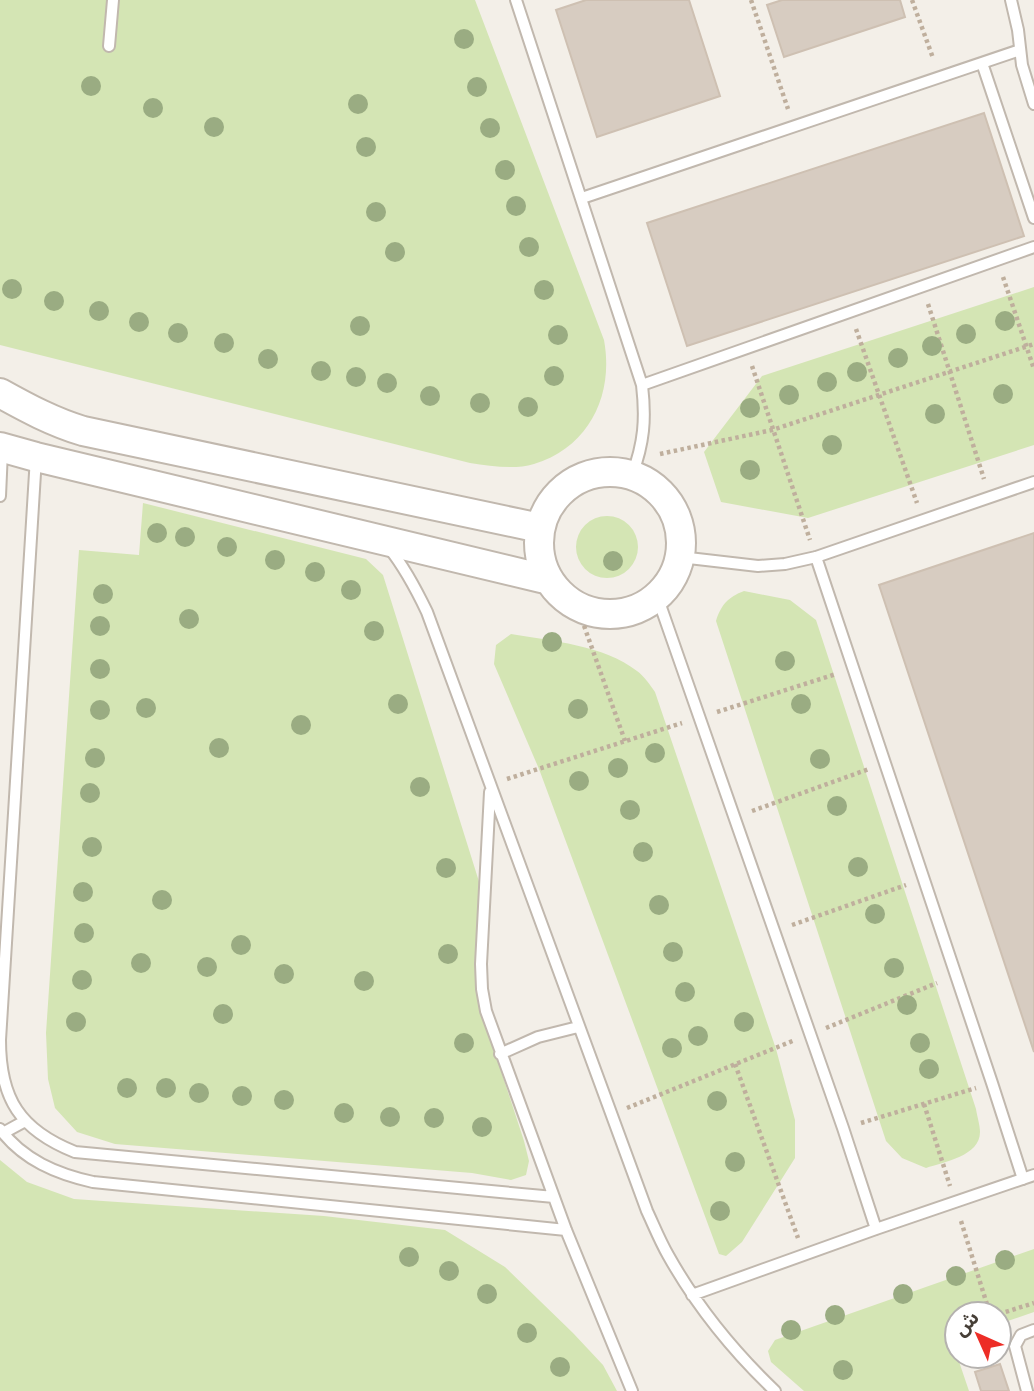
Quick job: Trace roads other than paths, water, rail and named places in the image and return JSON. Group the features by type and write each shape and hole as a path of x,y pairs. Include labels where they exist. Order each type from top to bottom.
{"street":[{"path":"0,393 37,414 82,431 540,528"},
{"path":"1,447 549,580"},
{"path":"635,466 672,506 679,522 680,557 675,572 657,596 639,608 618,613 597,613 577,606 561,595 549,580 541,563 540,528 547,509 558,493 574,481 593,473 635,466"}],"lane":[{"path":"109,46 113,0"},
{"path":"516,0 642,385 644,434 635,466"},
{"path":"1011,0 1020,50 1030,76 1034,104"},
{"path":"582,198 1020,50"},
{"path":"982,63 1034,218"},
{"path":"642,385 1034,247"},
{"path":"0,496 1,447"},
{"path":"36,457 0,1040 4,1083 13,1104 25,1121 40,1135 75,1152 554,1197"},
{"path":"680,557 758,566 785,564 816,557 1034,482"},
{"path":"382,540 415,586 427,612 647,1211 667,1253 692,1295 743,1358 775,1391"},
{"path":"816,557 1023,1179"},
{"path":"657,596 876,1229"},
{"path":"490,784 481,964 486,1011 566,1230 632,1391"},
{"path":"500,1054 538,1037 578,1027"},
{"path":"25,1121 1,1131 21,1152 43,1166 67,1176 93,1182 566,1230"},
{"path":"692,1295 1034,1175"},
{"path":"1027,1391 1015,1346 1021,1335 1034,1330"}]}
